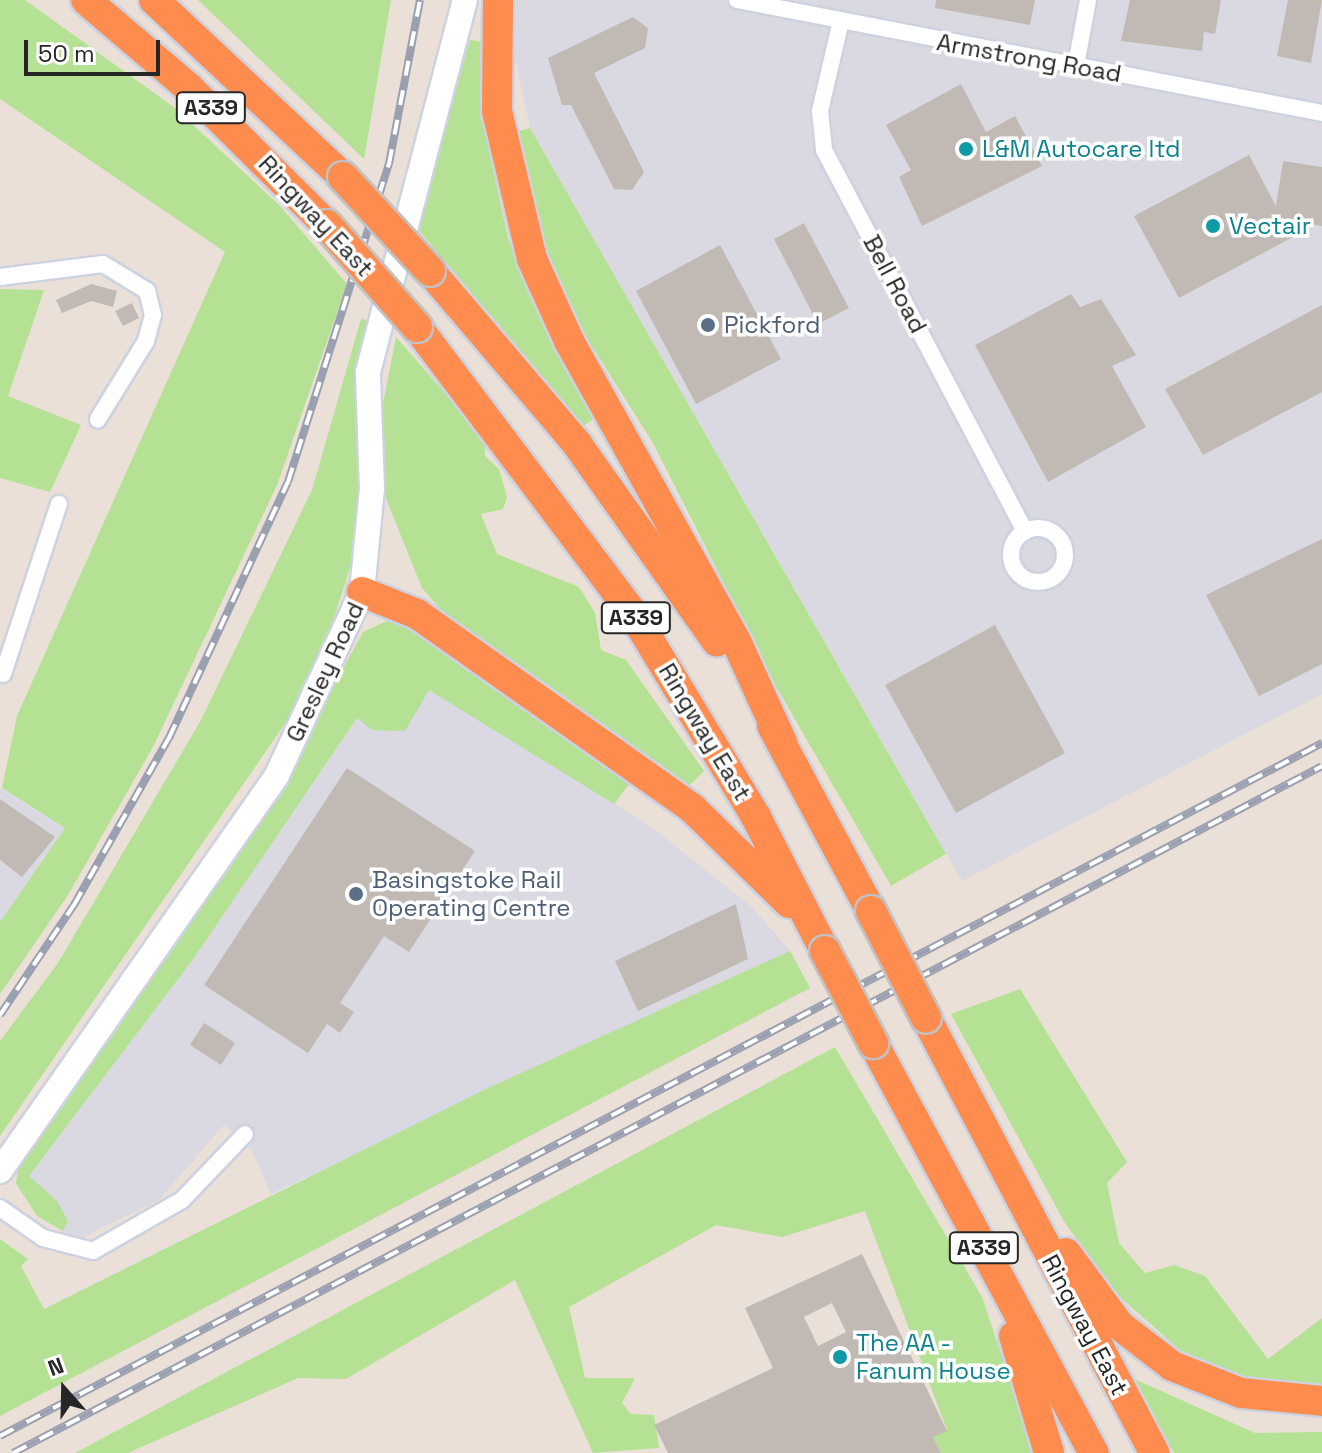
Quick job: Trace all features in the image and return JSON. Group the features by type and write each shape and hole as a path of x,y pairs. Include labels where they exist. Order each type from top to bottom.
{"highway":[{"path":"69,0 188,87"},
{"name":"Ringway East","path":"86,0 188,87 327,225 417,327 632,612 821,943 1094,1453"},
{"name":"Ringway East","path":"154,0 263,97 343,177 430,271 594,466 782,742 1154,1453"},
{"path":"169,0 263,97"},
{"path":"498,0 497,111 532,259 569,341 737,643 782,742"},
{"path":"362,592 417,614 692,808 821,943"},
{"path":"996,1153 1093,1295 1136,1341 1217,1386 1322,1401"},
{"path":"990,1260 1049,1453"}],"street":[{"name":"Gresley Road","path":"0,1171 277,775 362,592 372,489 368,372 465,0"},
{"name":"Armstrong Road","path":"737,0 840,25 1076,65 1322,113"},
{"path":"1076,65 1088,0"},
{"name":"Bell Road","path":"840,25 820,111 824,150 1025,531"},
{"path":"0,277 103,264 147,291 153,315 146,341 98,419"},
{"path":"3,674 3,645 59,504"},
{"path":"0,1208 43,1238 93,1251 182,1200 245,1134"}],"shaded area":[{"path":"511,0 1322,0 1322,694 962,881 530,128 506,14"},
{"path":"392,667 650,826 752,907 790,951 271,1194 252,1151 224,1125 159,1200 78,1240 37,1216 19,1189 194,958"},
{"path":"0,788 65,828 0,922"}],"green space":[{"path":"0,0 25,0 175,108 280,206 347,284 277,485 154,745 68,895 0,994 0,922 65,828 2,788 17,716 225,252 0,99"},
{"path":"198,0 391,0 364,159"},
{"path":"470,40 484,42 494,175 508,238 534,300 600,415 583,426 417,228"},
{"path":"530,128 946,854 891,886 777,688 653,443 573,316 529,209 512,133"},
{"path":"0,289 44,290 8,396 81,425 50,492 0,478"},
{"path":"361,319 377,322 356,549 334,618 289,718 0,1136 0,1041 58,963 201,720 312,490"},
{"path":"396,337 485,439 485,456 499,469 507,497 503,509 481,514 497,554 579,587 595,613 601,650 626,660 704,771 689,786 459,631 422,588 383,491 379,424"},
{"path":"389,620 407,625 630,783 614,804 429,690 405,731 372,730 357,718 194,958 29,1176 57,1201 68,1221 63,1231 37,1216 16,1183 18,1170 267,807 363,632"},
{"path":"790,951 810,988 0,1416 0,1239 28,1259 21,1266 44,1309 484,1090"},
{"path":"1020,989 1127,1162 1107,1183 1119,1243 1145,1273 1174,1265 1205,1276 1268,1359 1322,1318 1322,1389 1254,1381 1180,1350 1121,1298 1065,1223 951,1014"},
{"path":"835,1047 982,1297 1034,1453 941,1453 933,1437 947,1430 865,1211 782,1237 716,1225 569,1307 585,1378 635,1378 622,1403 631,1414 654,1415 659,1448 593,1453 515,1280 346,1379 298,1378 128,1453 75,1453"},
{"path":"1130,1377 1255,1433 1322,1432 1322,1453 1174,1453"}],"building":[{"path":"936,0 1035,0 1030,25 935,8"},
{"path":"1130,0 1221,0 1215,34 1204,32 1202,51 1121,41"},
{"path":"1288,0 1322,0 1311,63 1277,56"},
{"path":"633,17 648,28 645,48 594,73 644,172 632,190 614,189 571,105 562,105 548,58"},
{"name":"L&M Autocare ltd","path":"961,84 986,132 1015,116 1042,166 922,226 899,177 911,170 886,125"},
{"name":"Vectair","path":"1249,155 1276,206 1283,161 1322,167 1322,226 1283,220 1293,237 1179,298 1134,216"},
{"path":"804,223 849,308 818,324 774,239"},
{"name":"Pickford","path":"720,245 781,359 696,404 636,291"},
{"path":"91,284 117,291 113,307 91,301 62,313 56,300"},
{"path":"1071,294 1080,307 1101,299 1136,355 1112,366 1146,427 1048,482 975,345"},
{"path":"132,303 139,318 123,326 115,311"},
{"path":"1322,305 1322,392 1203,455 1165,389"},
{"path":"1322,539 1322,664 1259,696 1206,595"},
{"path":"995,625 1065,753 956,813 885,685"},
{"name":"Basingstoke Rail Operating Centre","path":"347,768 475,851 409,952 384,936 340,1003 354,1012 340,1033 327,1024 308,1053 204,985"},
{"path":"0,799 55,837 22,877 0,860"},
{"path":"736,904 748,959 638,1011 615,961"},
{"path":"204,1023 235,1043 221,1065 190,1045"},
{"name":"The AA - Fanum House","path":"862,1254 947,1431 933,1437 941,1453 668,1453 654,1425 773,1368 745,1308","holes":["832,1303 846,1332 818,1346 804,1317"]}],"railway":[{"path":"0,1015 74,905 169,738 288,482 389,164 420,0"},
{"path":"0,1436 1322,743"},
{"path":"13,1453 1322,766"}],"place":[{"name":"L&M Autocare ltd","path":"966,149"},
{"name":"Vectair","path":"1213,226"},
{"name":"Pickford","path":"708,325"},
{"name":"Basingstoke Rail Operating Centre","path":"356,894"},
{"name":"The AA - Fanum House","path":"840,1357"}]}
